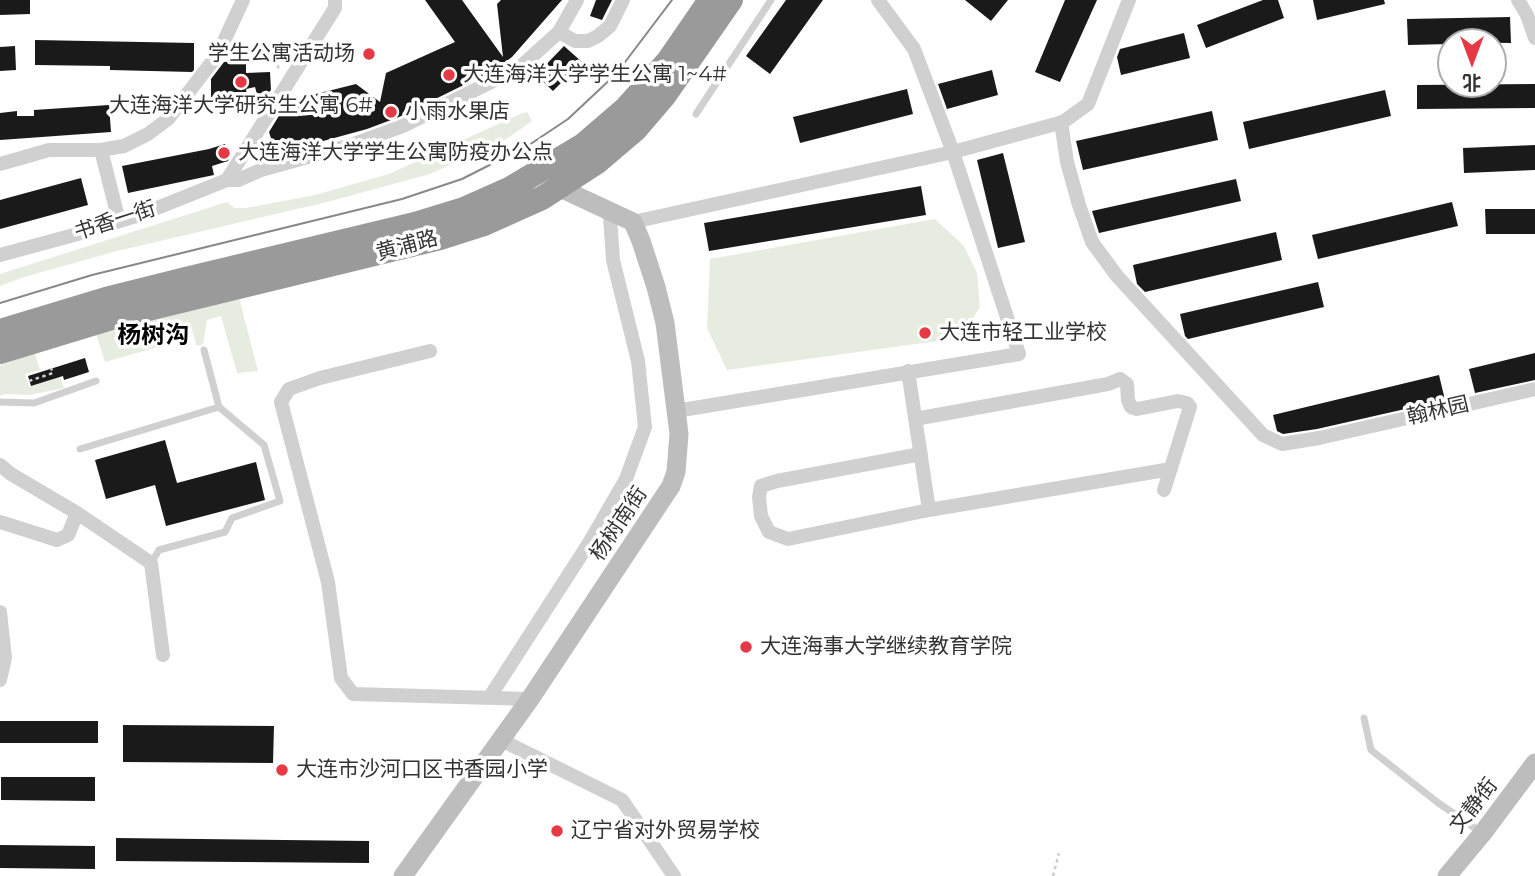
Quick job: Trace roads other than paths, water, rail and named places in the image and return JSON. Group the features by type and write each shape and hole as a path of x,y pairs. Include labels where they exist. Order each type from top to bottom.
{"highway":[{"name":"黄浦路","path":"0,331 133,292 415,225 464,209 509,189 583,145 626,108 668,61 710,0"},
{"name":"黄浦路","path":"0,352 115,317 440,238 514,212 560,188 596,163 649,115 732,0"}],"street":[{"path":"0,164 49,150 101,150 124,146 148,134 168,119 218,54 243,0"},
{"path":"227,180 335,8 335,0"},
{"name":"书香一街","path":"0,255 119,221 227,180 238,180 261,170 351,145 403,126 519,68 559,32 577,0"},
{"path":"559,32 575,41 588,41 610,26 623,0"},
{"path":"676,411 1019,354 953,152 914,49 878,0"},
{"path":"560,188 633,222 953,152 1061,122 1087,104 1129,0"},
{"path":"1518,0 1535,38"},
{"name":"翰林园","path":"1061,122 1067,162 1092,242 1117,276 1263,435 1282,444 1535,389"},
{"path":"101,150 119,221"},
{"path":"489,698 589,543 626,479 645,427 638,361 613,260 610,217"},
{"name":"杨树南街","path":"403,876 530,699 671,486 678,457 679,434 665,323 656,287 633,222"},
{"path":"430,351 310,381 289,389 281,402 328,582 341,678 354,694 530,699"},
{"path":"908,371 929,510"},
{"path":"915,418 1108,384 1120,379 1127,384 1131,407 1137,409 1178,401 1187,403 1190,407 1164,490"},
{"path":"921,454 761,486 761,516 769,532 788,539 929,510 1171,469"},
{"path":"0,465 151,563 163,655"},
{"path":"0,522 57,540 68,535 77,513"},
{"path":"0,612 5,659 0,680"},
{"path":"500,740 622,800 674,876"},
{"name":"文静街","path":"1447,876 1535,763"}],"lane":[{"path":"696,114 771,0"},
{"path":"151,563 159,550 225,532 232,518 280,501 264,445 219,407 204,350"},
{"path":"0,402 34,403 96,382"},
{"path":"80,449 219,407"},
{"path":"1364,718 1371,750 1437,803 1482,834"}],"tram line":[{"path":"0,303 92,275 402,199 462,179 529,145 568,119 616,74 672,0"}],"place":[{"name":"学生公寓活动场","path":"369,54"},
{"name":"大连海洋大学学生公寓 1~4#","path":"449,75"},
{"name":"大连海洋大学研究生公寓 6#","path":"241,82"},
{"name":"小雨水果店","path":"391,112"},
{"name":"大连海洋大学学生公寓防疫办公点","path":"224,153"},
{"name":"大连市轻工业学校","path":"925,333"},
{"name":"大连海事大学继续教育学院","path":"746,647"},
{"name":"大连市沙河口区书香园小学","path":"282,770"},
{"name":"辽宁省对外贸易学校","path":"557,831"}],"district":[{"name":"杨树沟","path":"153,336"}]}
